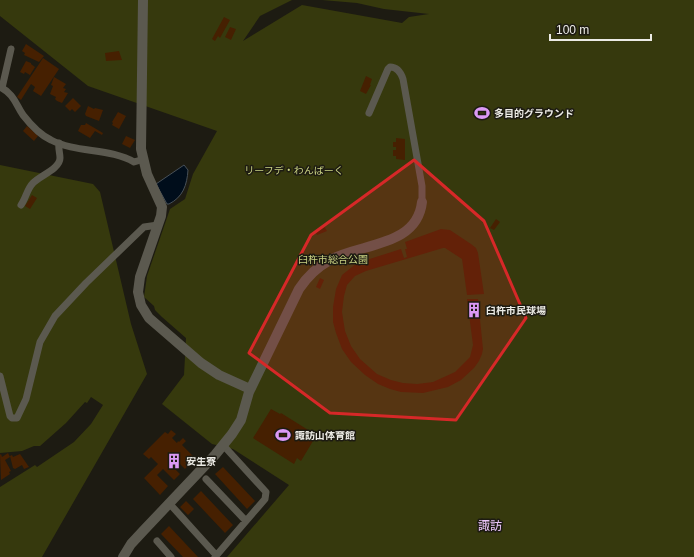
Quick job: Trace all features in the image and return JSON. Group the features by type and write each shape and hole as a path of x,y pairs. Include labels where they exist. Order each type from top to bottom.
{"street":[{"path":"143,0 142,149 147,174 159,198 162,208 161,216 140,277 138,292 141,305 149,318 201,363 219,374 250,389"},
{"path":"11,49 1,87 10,93 25,118 38,131 58,143 91,151 119,155 134,162 144,159"},
{"path":"123,557 131,544 223,445 241,420 250,389 299,289 305,281 314,272 331,260 394,239 404,233 419,217 422,202 422,186 403,79 399,71 392,67 388,69 369,113"},
{"path":"22,205 31,185 38,178 52,170 59,161 58,143"},
{"path":"0,376 10,416 12,418 17,418 26,399 40,342 55,316 86,283 144,227 158,225"},
{"path":"170,503 215,556 265,499 266,492 223,445"},
{"path":"206,478 246,521"},
{"path":"157,541 172,557"}],"highlighted area":[{"path":"414,160 484,221 526,318 456,420 330,413 249,353 311,235"}],"green space":[{"path":"0,0 292,0 260,16 243,41 302,5 402,23 409,17 429,14 384,9 357,3 322,0 694,0 694,557 227,557 289,485 233,449 212,444 162,404 184,375 186,338 162,317 155,310 154,306 144,297 147,276 170,209 185,199 193,174 217,131 88,86 0,16"},
{"path":"0,165 93,184 100,192 131,324 147,374 42,557 0,557 0,487 35,465 37,467 74,442 91,424 103,405 91,397 87,403 85,402 66,423 40,446 34,446 22,451 0,453"}],"water":[{"path":"184,165 188,170 185,186 178,198 167,204 156,184"}],"building":[{"path":"224,17 230,20 220,38 218,36 215,41 212,39"},
{"path":"230,27 236,29 231,40 225,37"},
{"path":"26,44 44,56 39,62 24,55 25,53 22,51"},
{"path":"119,51 122,60 106,61 105,53"},
{"path":"43,58 59,69 41,96 33,91 35,87 31,84 21,100 17,97"},
{"path":"26,61 35,67 30,75 25,72 24,74 20,72"},
{"path":"366,76 372,79 371,85 366,94 360,91"},
{"path":"54,77 66,84 63,88 66,89 64,92 68,93 62,103 57,101 55,99 56,97 50,94"},
{"path":"73,98 81,106 75,112 72,109 70,111 65,106"},
{"path":"88,106 94,109 103,110 99,121 86,116 85,114"},
{"path":"118,112 126,116 119,129 112,125 112,122"},
{"path":"86,123 103,133 102,135 95,131 90,138 78,131 81,125 85,125"},
{"path":"27,126 38,136 34,141 23,131"},
{"path":"126,136 135,140 130,148 122,144"},
{"path":"396,138 405,139 405,160 396,159 396,156 393,156 393,150 396,150 396,147 393,147 393,142 396,142"},
{"path":"32,195 37,198 30,209 25,206"},
{"path":"496,219 500,222 494,230 490,228"},
{"path":"324,226 327,231 317,235 315,231"},
{"name":"臼杵市民球場","path":"441,229 450,230 476,248 484,294 467,295 462,259 443,248 366,271 355,276 347,285 344,296 342,312 345,331 351,346 360,359 377,374 403,383 417,384 433,382 455,372 470,357 473,345 467,299 478,299 483,349 482,354 474,368 461,380 448,387 423,393 401,392 390,389 378,384 365,375 351,362 342,349 333,322 333,307 336,289 342,275 357,263 401,249 404,258 407,257 405,242"},
{"path":"320,278 324,280 320,289 316,287"},
{"name":"諏訪山体育館","path":"271,409 280,414 281,413 313,433 310,439 313,441 301,461 297,458 294,464 253,438"},
{"name":"安生寮","path":"171,430 176,434 172,438 177,443 183,438 186,441 182,445 195,458 185,469 179,463 174,468 180,474 174,480 163,469 157,475 168,486 160,495 144,478 158,464 151,457 149,459 143,454 165,432 168,434"},
{"path":"8,453 10,457 5,460 11,471 9,472 10,474 1,480 0,455 1,454 2,457"},
{"path":"20,454 29,467 24,469 22,465 15,469 13,468 10,456 12,455 13,457"},
{"path":"223,467 255,501 247,509 215,474"},
{"path":"201,491 233,525 225,533 193,499"},
{"path":"186,501 194,509 188,515 180,507"},
{"path":"169,526 198,557 183,557 161,534"}],"place":[{"name":"多目的グラウンド","path":"482,113"},
{"name":"臼杵市民球場","path":"474,310"},
{"name":"諏訪山体育館","path":"283,435"},
{"name":"安生寮","path":"174,461"}],"district":[{"name":"諏訪","path":"490,526"}],"park label":[{"name":"リーフデ・わんぱーく","path":"294,170"},
{"name":"臼杵市総合公園","path":"333,259"}]}
